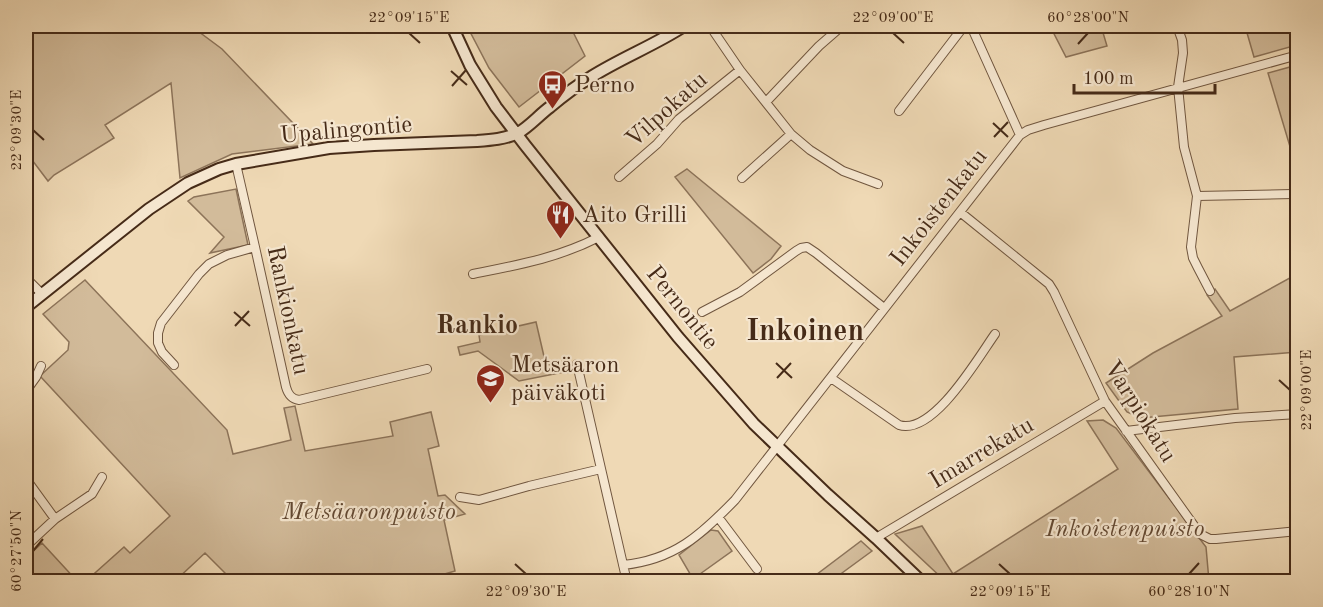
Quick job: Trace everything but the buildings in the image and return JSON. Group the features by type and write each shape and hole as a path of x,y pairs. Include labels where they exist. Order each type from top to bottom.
{"street":[{"name":"Pernontie","path":"452,26 480,83 516,134 678,337 739,408 777,447 922,582"},
{"name":"Upalingontie","path":"26,307 166,196 219,169 328,148 491,140 516,134 550,106 594,75 684,26"},
{"path":"710,26 740,70 791,135 843,171 878,184"},
{"path":"766,102 819,46 842,26"},
{"path":"899,111 964,26"},
{"path":"971,26 1020,135 1044,125 1298,55"},
{"path":"1176,26 1182,40 1183,53 1178,87 1184,147 1197,196 1191,247 1193,258 1210,291"},
{"name":"Vilpokatu","path":"619,177 657,144 679,119 740,70"},
{"path":"742,178 791,135"},
{"name":"Inkoistenkatu","path":"623,565 646,561 670,553 686,544 735,500 1020,135"},
{"name":"Rankionkatu","path":"236,164 286,387 291,397 299,400 427,369"},
{"path":"1197,196 1293,194"},
{"name":"Varpiokatu","path":"960,212 1049,284 1105,401 1203,537 1216,539 1298,531"},
{"path":"473,274 558,255 599,237"},
{"path":"174,365 162,352 158,343 161,323 209,264 227,255 255,247"},
{"path":"702,312 740,292 796,250 807,247 884,308"},
{"path":"26,278 42,294"},
{"path":"831,378 898,425 910,427 928,417 946,402 995,334"},
{"path":"577,364 627,582"},
{"path":"26,391 41,366"},
{"name":"Imarrekatu","path":"876,538 1105,401"},
{"path":"1126,431 1235,418 1298,414"},
{"path":"460,497 479,500 601,469"},
{"path":"26,546 55,519 92,494 102,477"},
{"path":"26,479 55,519"},
{"path":"718,517 758,569"}],"green space":[{"path":"26,26 191,26 222,49 313,144 232,154 180,178 171,83 105,125 114,138 48,181 26,152"},
{"path":"467,26 570,26 585,56 519,107 489,68"},
{"path":"1050,26 1101,26 1107,46 1066,57"},
{"path":"1245,26 1297,26 1297,45 1254,57"},
{"path":"1290,67 1297,92 1297,170 1268,73"},
{"path":"687,169 781,246 771,259 753,273 675,177"},
{"path":"236,189 248,245 210,253 224,237 188,201 194,197"},
{"path":"1297,274 1297,352 1234,357 1238,409 1141,418 1127,412 1106,383 1153,353 1222,316 1207,295 1215,289 1230,311"},
{"name":"Metsäaronpuisto","path":"85,280 227,430 233,454 291,440 284,408 295,406 305,451 393,436 390,422 431,412 439,446 428,449 438,496 445,495 465,514 444,520 455,571 438,576 434,582 233,581 205,553 175,581 86,581 124,547 130,553 170,516 40,376 68,350 69,342 43,314"},
{"path":"536,322 546,365 569,360 569,373 519,381 478,351 460,355 458,347 480,342 479,335"},
{"name":"Inkoistenpuisto","path":"1103,420 1116,428 1206,547 1209,581 945,581 895,534 922,526 953,574 1118,469 1087,421"},
{"path":"711,530 718,531 732,551 693,579 679,555"},
{"path":"861,541 872,551 831,581 808,581"},
{"path":"42,543 77,581 34,581 26,571 26,558"}],"waterway":[{"path":"26,31 32,26"}],"place":[{"name":"Perno","path":"553,110"},
{"name":"Aito Grilli","path":"561,240"},
{"name":"Metsäaron päiväkoti","path":"490,404"}],"district":[{"name":"Rankio","path":"477,324"},
{"name":"Inkoinen","path":"805,330"}]}
